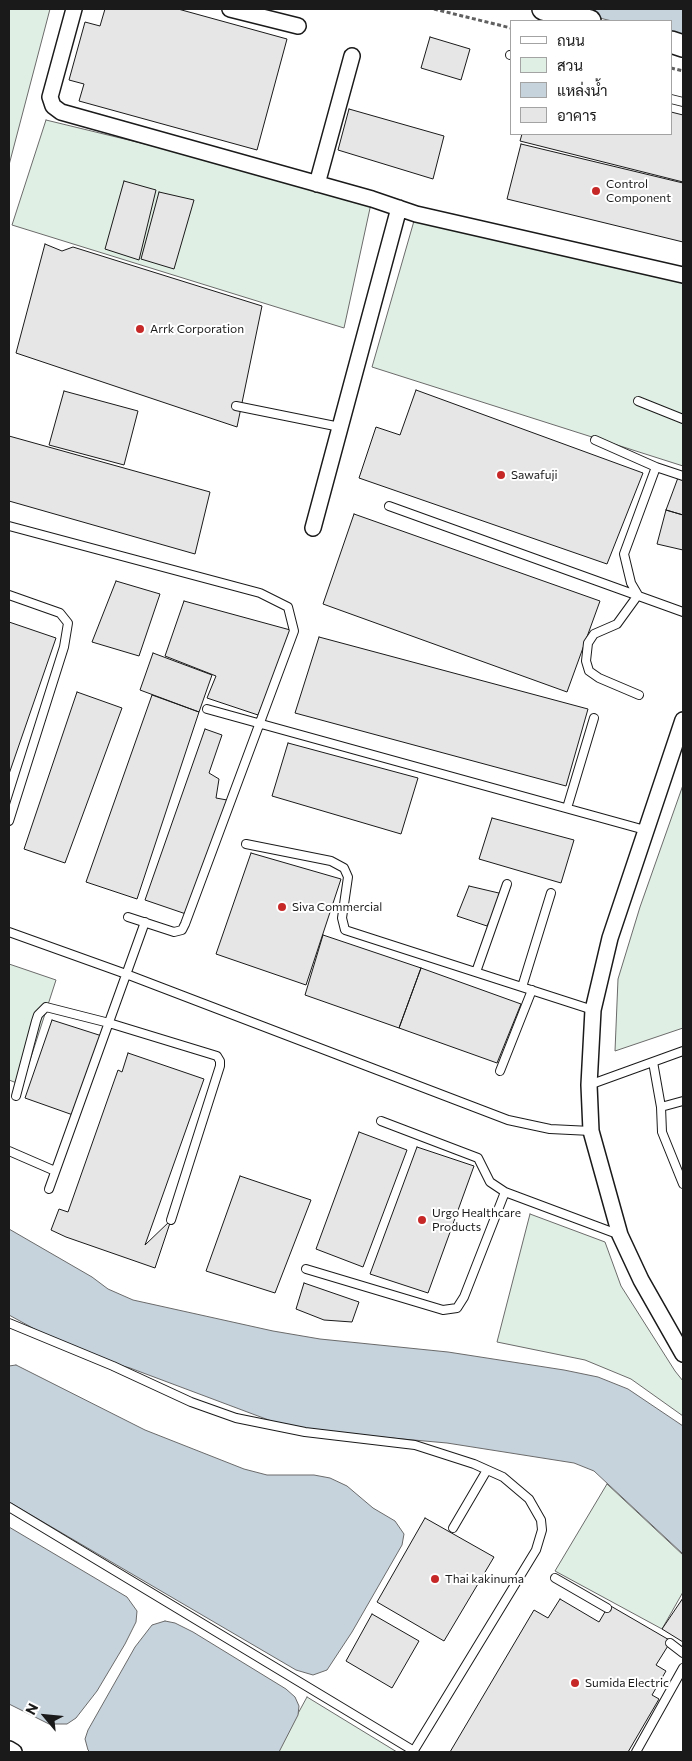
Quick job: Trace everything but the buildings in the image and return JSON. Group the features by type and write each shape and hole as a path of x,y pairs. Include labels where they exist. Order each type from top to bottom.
{"street":[{"path":"74,9 50,97 53,106 61,112 416,214 683,275"},
{"path":"230,9 298,26"},
{"path":"543,9 586,20"},
{"path":"317,184 352,56"},
{"path":"312,528 399,208"},
{"path":"683,720 610,938 594,1010 589,1085 591,1132 620,1235 641,1280 683,1354"},
{"path":"9,1749 14,1752"}],"lane":[{"path":"638,401 683,419"},
{"path":"236,406 340,427"},
{"path":"595,440 656,467 683,476"},
{"path":"638,595 631,583 624,554 656,467"},
{"path":"389,506 683,612"},
{"path":"9,526 260,593 288,607 294,631 182,930 174,932 128,917"},
{"path":"9,595 60,613 68,623 64,647 9,820"},
{"path":"638,595 616,624 594,634 588,643 586,661 589,671 599,678 639,695"},
{"path":"207,709 645,830"},
{"path":"567,808 594,718"},
{"path":"246,844 331,861 344,868 348,877 342,918 345,930 594,1010"},
{"path":"476,972 507,884"},
{"path":"522,987 551,893"},
{"path":"49,1189 145,922"},
{"path":"9,932 126,974 508,1120 550,1129 591,1132"},
{"path":"500,1071 532,990"},
{"path":"16,1096 36,1021 42,1010 46,1008 109,1023 211,1052 220,1061 171,1220"},
{"path":"589,1085 683,1051"},
{"path":"653,1062 661,1107 662,1132 683,1184"},
{"path":"661,1107 683,1101"},
{"path":"381,1121 478,1158 490,1182 505,1192 620,1235"},
{"path":"9,1151 56,1171"},
{"path":"306,1269 443,1310 457,1308 464,1297 505,1192"},
{"path":"9,1324 113,1366 191,1402 236,1418 305,1432 415,1445 487,1470 503,1477 529,1499 541,1520 540,1541 413,1752 9,1506"},
{"path":"453,1528 487,1470"},
{"path":"555,1578 607,1608"},
{"path":"670,1644 683,1653"},
{"path":"636,1752 683,1668"}],"path":[{"path":"434,9 510,28"}],"green space":[{"path":"9,9 50,9 9,165"},
{"path":"46,120 372,199 344,328 12,225"},
{"path":"416,214 683,275 683,466 372,367"},
{"path":"683,785 683,1028 615,1051 618,979 640,907"},
{"path":"9,964 56,980 22,1085 9,1080"},
{"path":"530,1214 605,1242 621,1286 683,1381 683,1416 631,1379 585,1360 497,1342"},
{"path":"607,1484 683,1555 683,1592 662,1629 555,1571"},
{"path":"307,1697 397,1752 277,1752"}],"water":[{"path":"562,9 683,9 683,39 672,36 672,20 608,20"},
{"path":"9,1229 92,1277 108,1289 133,1300 273,1331 320,1339 448,1352 564,1370 598,1377 628,1389 683,1426 683,1554 594,1471 574,1463 447,1443 302,1430 274,1422 130,1368 105,1361 40,1332 9,1315"},
{"path":"16,1365 145,1430 244,1469 267,1475 314,1475 330,1478 347,1486 373,1508 395,1521 404,1534 402,1545 352,1632 327,1670 313,1675 296,1670 9,1502 9,1366"},
{"path":"9,1527 127,1597 137,1611 136,1622 125,1644 97,1691 76,1718 67,1724 49,1724 9,1704"},
{"path":"165,1621 175,1623 193,1632 286,1689 295,1697 299,1706 298,1715 279,1752 90,1752 88,1750 85,1739 88,1730 135,1647 152,1625"}],"place":[{"name":"Control Component","path":"596,191"},
{"name":"Arrk Corporation","path":"140,329"},
{"name":"Sawafuji","path":"501,475"},
{"name":"Siva Commercial","path":"282,907"},
{"name":"Urgo Healthcare Products","path":"422,1220"},
{"name":"Thai kakinuma","path":"435,1579"},
{"name":"Sumida Electric","path":"575,1683"}]}
